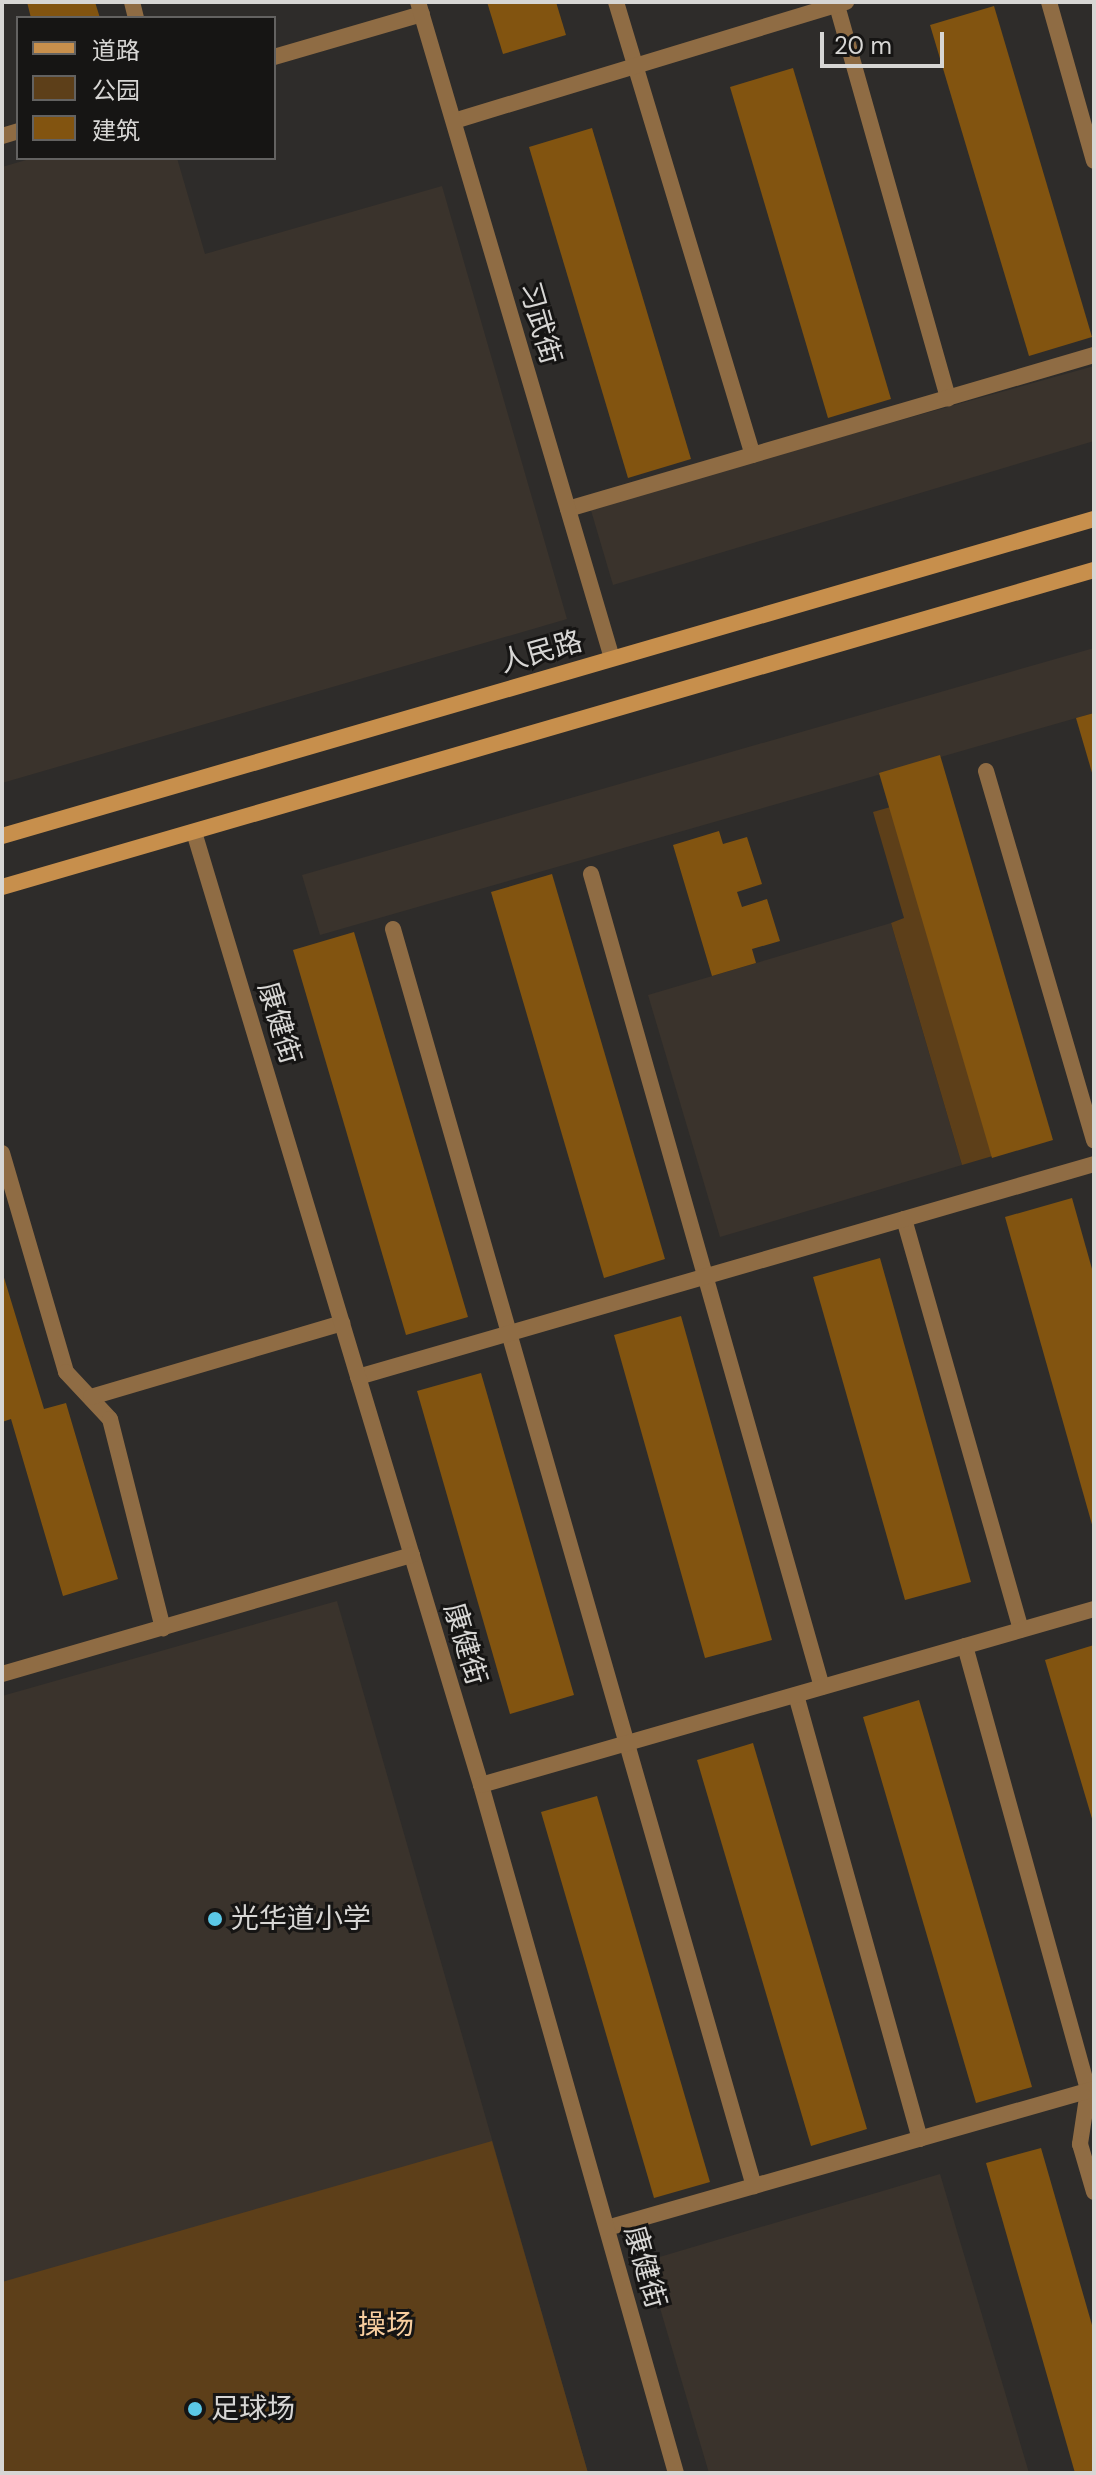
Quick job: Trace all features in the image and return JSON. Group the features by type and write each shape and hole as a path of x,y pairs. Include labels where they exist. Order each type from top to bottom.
{"main road":[{"name":"人民路","path":"2,836 1094,519"},
{"path":"2,887 1094,570"}],"street":[{"path":"616,2 753,455"},
{"path":"1049,2 1094,161"},
{"path":"454,121 840,3 948,398"},
{"path":"276,56 420,8"},
{"name":"习武街","path":"420,8 612,658"},
{"path":"568,509 1094,355"},
{"path":"986,771 1094,1141"},
{"name":"康健街","path":"194,832 481,1785 676,2473"},
{"path":"591,874 708,1276 822,1687"},
{"path":"393,929 754,2186"},
{"path":"2,1153 66,1372 110,1419 163,1628"},
{"path":"358,1377 1094,1164"},
{"path":"904,1219 1021,1630"},
{"path":"91,1397 342,1323"},
{"path":"2,1674 412,1555"},
{"path":"481,1785 1094,1609"},
{"path":"965,1646 1091,2090 1080,2144 1094,2192"},
{"path":"796,1695 920,2139"},
{"path":"607,2228 1091,2090"}],"shaded area":[{"path":"26,160 178,160 205,254 442,186 567,619 2,783 2,167"},
{"path":"1094,366 1094,441 613,585 590,507"},
{"path":"1094,648 1094,713 320,935 302,875"},
{"path":"891,923 962,1165 720,1237 648,995"},
{"name":"光华道小学","path":"337,1601 588,2473 2,2473 2,1696"},
{"path":"940,2174 1029,2473 709,2473 646,2261"}],"green space":[{"path":"894,806 996,1155 962,1165 891,923 904,918 873,812"},
{"name":"操场","path":"492,2141 588,2473 2,2473 2,2282"}],"building":[{"path":"27,2 95,2 99,16 30,16"},
{"path":"487,2 556,2 566,35 503,54"},
{"path":"994,6 1092,337 1029,356 930,25"},
{"path":"793,68 891,399 828,418 730,87"},
{"path":"592,128 691,459 628,478 529,147"},
{"path":"1094,713 1094,776 1093,776 1076,718"},
{"path":"940,755 1053,1140 992,1158 879,773"},
{"path":"719,831 723,844 747,837 762,884 737,892 742,907 767,899 780,941 752,949 756,963 712,976 673,845"},
{"path":"552,874 665,1259 604,1278 491,892"},
{"path":"354,932 468,1317 406,1335 293,950"},
{"path":"1072,1198 1094,1276 1093,1528 1005,1217"},
{"path":"880,1258 971,1582 905,1600 813,1277"},
{"path":"2,1271 44,1409 66,1403 118,1579 63,1596 11,1419 2,1422"},
{"path":"681,1316 772,1640 705,1658 614,1335"},
{"path":"481,1373 574,1695 510,1714 417,1391"},
{"path":"1094,1645 1094,1822 1093,1822 1045,1660"},
{"path":"919,1700 1032,2087 976,2103 863,1717"},
{"path":"753,1743 867,2129 811,2146 697,1760"},
{"path":"597,1796 710,2182 654,2198 541,1812"},
{"path":"1041,2148 1094,2332 1094,2473 1075,2473 986,2163"}],"place":[{"name":"光华道小学","path":"215,1919"},
{"name":"足球场","path":"195,2409"}]}
